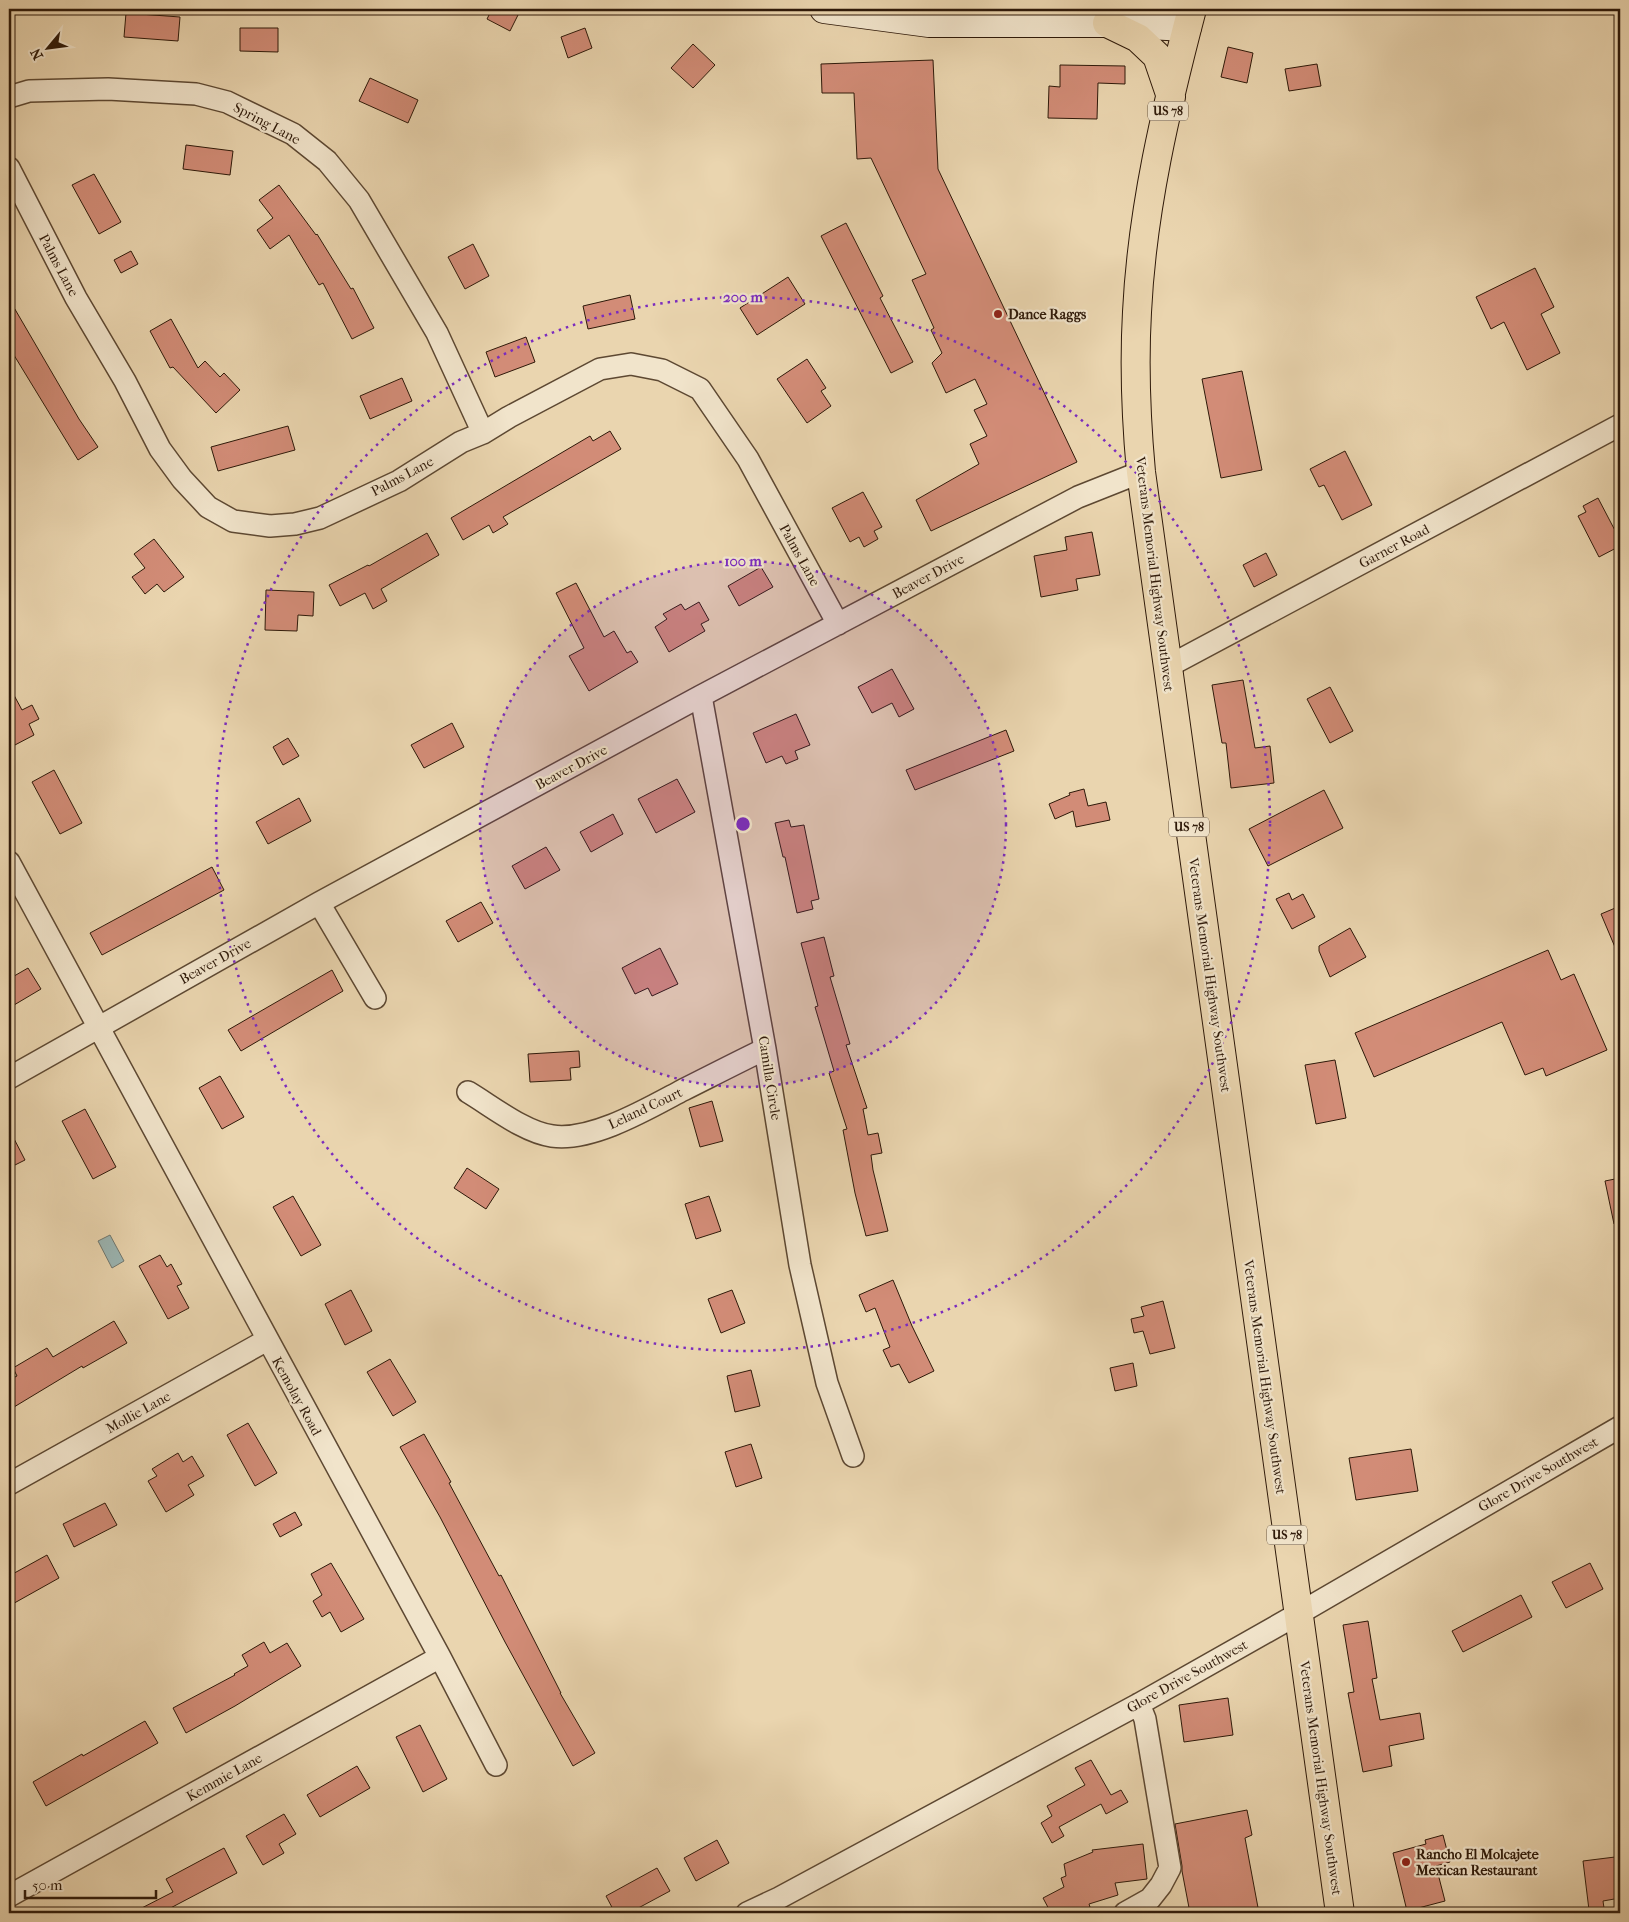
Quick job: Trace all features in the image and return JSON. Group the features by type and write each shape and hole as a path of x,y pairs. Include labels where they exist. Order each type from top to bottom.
{"main road":[{"name":"Veterans Memorial Highway Southwest","path":"1189,18 1146,217 1137,312 1136,387 1141,472 1340,1913"},
{"path":"1107,22 1138,38 1157,56 1171,98"}],"street":[{"path":"824,9 929,23 1107,22 1189,18"},
{"name":"Spring Lane","path":"9,97 29,92 108,89 196,94 227,102 293,134 327,161 359,200 437,333 483,433"},
{"name":"Palms Lane","path":"9,168 76,298 125,381 160,449 182,479 208,507 216,512 233,521 270,526 296,524 320,518 399,481 461,442 483,433 508,417 600,369 631,364 654,368 662,370 700,389 748,459 838,624"},
{"name":"Garner Road","path":"1167,667 1620,425"},
{"name":"Beaver Drive","path":"9,1078 319,903 701,696 1078,496 1141,472"},
{"name":"Camilla Circle","path":"701,696 765,1049 800,1265 827,1383 853,1456"},
{"name":"Kemolay Road","path":"9,862 440,1657 496,1765"},
{"path":"319,903 375,998"},
{"name":"Leland Court","path":"468,1092 530,1129 553,1136 573,1136 594,1131 627,1119 765,1049"},
{"name":"Mollie Lane","path":"9,1484 267,1340"},
{"name":"Glore Drive Southwest","path":"747,1913 783,1906 1298,1614 1620,1427"},
{"name":"Kemmie Lane","path":"9,1896 440,1657"},
{"path":"1125,1913 1150,1899 1161,1885 1170,1868 1145,1720 1139,1704"}],"water":[{"path":"110,1235 124,1261 112,1268 98,1241"}],"building":[{"path":"492,9 521,9 510,31 487,19"},
{"path":"126,13 180,17 178,41 124,37"},
{"path":"240,28 278,28 278,52 240,51"},
{"path":"585,28 592,48 568,58 561,37"},
{"path":"693,44 715,65 693,88 671,68"},
{"path":"1228,47 1253,53 1247,83 1221,77"},
{"path":"933,60 938,169 1077,462 931,531 916,500 979,464 970,444 987,436 974,410 987,404 975,379 946,393 932,363 942,353 931,330 934,328 912,280 926,274 871,158 857,159 854,93 822,93 821,64"},
{"path":"1317,64 1321,86 1289,91 1285,69"},
{"path":"1060,65 1125,66 1125,84 1098,83 1097,119 1048,118 1049,86 1060,87"},
{"path":"370,78 418,100 408,123 359,101"},
{"path":"186,145 233,151 230,175 183,169"},
{"path":"94,174 121,222 99,234 72,185"},
{"path":"279,185 317,234 351,289 353,288 374,328 352,339 323,283 319,285 289,235 270,249 257,230 273,218 259,200"},
{"path":"846,223 883,296 880,298 913,362 891,373 821,236"},
{"path":"473,244 489,276 465,289 448,257"},
{"path":"131,251 138,264 121,273 114,260"},
{"path":"1535,268 1554,307 1541,314 1560,353 1527,370 1504,322 1491,329 1476,297"},
{"path":"788,277 805,304 757,335 740,308"},
{"path":"630,295 635,319 588,329 583,306"},
{"path":"9,299 79,419 98,447 78,460 9,347"},
{"path":"171,319 198,368 205,361 220,377 224,373 240,390 216,413 173,367 170,368 150,331"},
{"path":"526,337 535,362 495,377 486,352"},
{"path":"807,359 826,388 821,391 831,406 807,423 777,379"},
{"path":"1242,371 1262,470 1221,478 1202,379"},
{"path":"402,378 412,401 370,419 360,396"},
{"path":"288,426 295,450 218,471 211,447"},
{"path":"610,431 621,449 503,517 508,524 493,533 489,525 463,540 451,518 590,436 593,441"},
{"path":"1345,451 1372,505 1342,520 1324,485 1319,487 1310,469"},
{"path":"863,492 882,527 874,531 878,539 864,547 859,537 850,542 832,508"},
{"path":"1598,498 1620,540 1620,546 1599,557 1578,516 1586,512 1583,506"},
{"path":"1092,532 1100,575 1076,579 1078,590 1041,597 1034,556 1067,550 1065,537"},
{"path":"427,533 439,555 381,589 387,601 373,609 365,593 340,606 329,585 369,566"},
{"path":"154,539 184,577 164,592 157,584 145,594 132,577 145,568 134,554"},
{"path":"1266,553 1277,575 1254,587 1243,565"},
{"path":"761,567 773,587 739,606 728,586"},
{"path":"576,583 604,637 614,631 627,653 631,651 638,662 589,691 569,656 584,648 556,593"},
{"path":"266,590 314,592 313,616 298,615 297,631 265,630"},
{"path":"699,602 709,620 701,624 705,631 669,652 655,627 667,619 663,614 681,604 685,610"},
{"path":"892,669 914,709 899,717 892,703 872,713 858,687"},
{"path":"1243,680 1255,748 1270,746 1274,783 1231,788 1226,743 1222,743 1212,685"},
{"path":"9,686 22,710 32,705 39,719 29,724 34,735 13,746 9,739"},
{"path":"1330,687 1353,731 1330,743 1307,699"},
{"path":"796,714 810,745 795,751 798,759 786,764 782,756 766,763 753,733"},
{"path":"452,723 464,747 424,768 411,745"},
{"path":"1006,730 1014,751 915,790 906,770"},
{"path":"288,738 299,756 283,765 273,747"},
{"path":"54,770 82,823 60,834 32,782"},
{"path":"677,779 695,812 656,833 638,799"},
{"path":"1084,789 1088,806 1106,802 1110,820 1076,827 1073,811 1055,819 1049,804 1070,795 1069,793"},
{"path":"1324,790 1343,828 1268,866 1249,829"},
{"path":"299,798 311,821 268,844 256,822"},
{"path":"613,814 623,834 591,852 580,832"},
{"path":"789,820 791,827 804,825 819,899 811,901 813,909 797,913 785,857 783,857 775,823"},
{"path":"546,847 560,870 525,889 512,866"},
{"path":"212,867 224,890 102,955 90,933"},
{"path":"1289,893 1292,900 1303,894 1315,917 1292,929 1276,899"},
{"path":"481,902 493,923 458,942 446,921"},
{"path":"1620,906 1620,959 1601,914"},
{"path":"1350,928 1366,957 1330,977 1319,951 1319,946"},
{"path":"824,937 834,976 830,977 850,1044 846,1045 867,1108 863,1109 868,1135 878,1133 882,1153 871,1155 888,1231 866,1236 855,1193 843,1130 847,1129 829,1073 834,1071 815,1007 818,1006 801,943"},
{"path":"660,948 678,984 652,996 648,988 635,994 622,968"},
{"path":"1548,950 1561,980 1574,974 1607,1050 1546,1076 1543,1068 1525,1075 1502,1022 1374,1077 1355,1033"},
{"path":"28,968 41,989 9,1008 9,979"},
{"path":"332,970 343,991 241,1051 228,1030"},
{"path":"579,1051 580,1067 570,1068 571,1080 530,1082 528,1054"},
{"path":"1335,1060 1346,1118 1316,1124 1305,1065"},
{"path":"220,1076 244,1117 222,1129 199,1088"},
{"path":"712,1101 723,1141 700,1147 689,1108"},
{"path":"85,1109 116,1167 93,1179 62,1121"},
{"path":"9,1129 25,1160 9,1168"},
{"path":"467,1168 499,1189 486,1209 454,1188"},
{"path":"1620,1178 1620,1224 1614,1224 1605,1181"},
{"path":"293,1196 321,1245 301,1256 273,1207"},
{"path":"709,1196 721,1231 696,1239 685,1204"},
{"path":"160,1255 167,1267 171,1264 182,1284 177,1286 189,1308 168,1319 139,1266"},
{"path":"893,1280 912,1326 934,1371 909,1383 899,1364 891,1367 883,1350 890,1347 875,1308 866,1312 859,1295"},
{"path":"351,1290 372,1331 345,1345 325,1304"},
{"path":"732,1290 745,1323 721,1333 708,1299"},
{"path":"1163,1301 1175,1348 1150,1354 1143,1331 1134,1333 1131,1319 1144,1316 1141,1307"},
{"path":"114,1321 127,1343 83,1368 82,1366 14,1407 9,1398 9,1380 17,1376 13,1368 47,1348 53,1357"},
{"path":"390,1359 416,1402 393,1416 367,1372"},
{"path":"1133,1363 1137,1386 1115,1391 1110,1368"},
{"path":"751,1370 760,1406 735,1412 727,1376"},
{"path":"248,1423 277,1473 255,1486 227,1435"},
{"path":"424,1434 499,1576 501,1575 560,1693 595,1753 573,1766 505,1642 440,1517 400,1447"},
{"path":"751,1444 762,1478 736,1487 725,1452"},
{"path":"1411,1449 1418,1491 1356,1500 1349,1458"},
{"path":"178,1453 183,1462 192,1456 204,1476 188,1485 194,1495 166,1512 148,1481 157,1476 152,1469"},
{"path":"105,1503 117,1525 74,1547 63,1524"},
{"path":"295,1512 302,1525 280,1537 273,1524"},
{"path":"47,1555 59,1578 9,1606 9,1576"},
{"path":"331,1563 364,1619 341,1632 330,1612 322,1617 313,1601 322,1595 311,1574"},
{"path":"1590,1563 1603,1589 1566,1608 1552,1582"},
{"path":"1521,1595 1532,1617 1463,1652 1452,1631"},
{"path":"1368,1621 1377,1678 1372,1679 1380,1720 1420,1713 1424,1739 1389,1746 1392,1766 1363,1772 1348,1693 1354,1692 1343,1625"},
{"path":"264,1642 270,1653 287,1643 301,1666 186,1733 173,1708 235,1675 248,1666 242,1655"},
{"path":"1228,1698 1233,1735 1184,1742 1179,1705"},
{"path":"145,1721 158,1743 46,1806 33,1782"},
{"path":"420,1725 447,1779 423,1792 396,1737"},
{"path":"1091,1760 1111,1795 1121,1790 1128,1802 1106,1814 1101,1804 1059,1827 1064,1836 1052,1843 1041,1823 1052,1816 1047,1806 1085,1785 1075,1768"},
{"path":"357,1766 370,1788 320,1817 307,1795"},
{"path":"1247,1810 1252,1835 1245,1838 1259,1913 1190,1913 1175,1824"},
{"path":"284,1814 296,1834 279,1844 284,1853 263,1865 246,1836"},
{"path":"1443,1835 1450,1862 1436,1866 1445,1901 1407,1911 1393,1853 1426,1844 1425,1840"},
{"path":"717,1840 729,1863 696,1881 684,1858"},
{"path":"1143,1844 1147,1879 1115,1883 1118,1895 1089,1904 1090,1907 1075,1913 1051,1913 1043,1898 1064,1887 1061,1878 1066,1876 1064,1864 1093,1852 1092,1850"},
{"path":"224,1848 237,1873 161,1913 132,1913 173,1892 166,1879"},
{"path":"1615,1857 1620,1898 1603,1901 1604,1908 1589,1910 1583,1861"},
{"path":"657,1868 670,1891 629,1913 615,1913 606,1896"}],"place":[{"name":"Dance Raggs","path":"998,314"},
{"name":"Rancho El Molcajete Mexican Restaurant","path":"1406,1862"}]}
